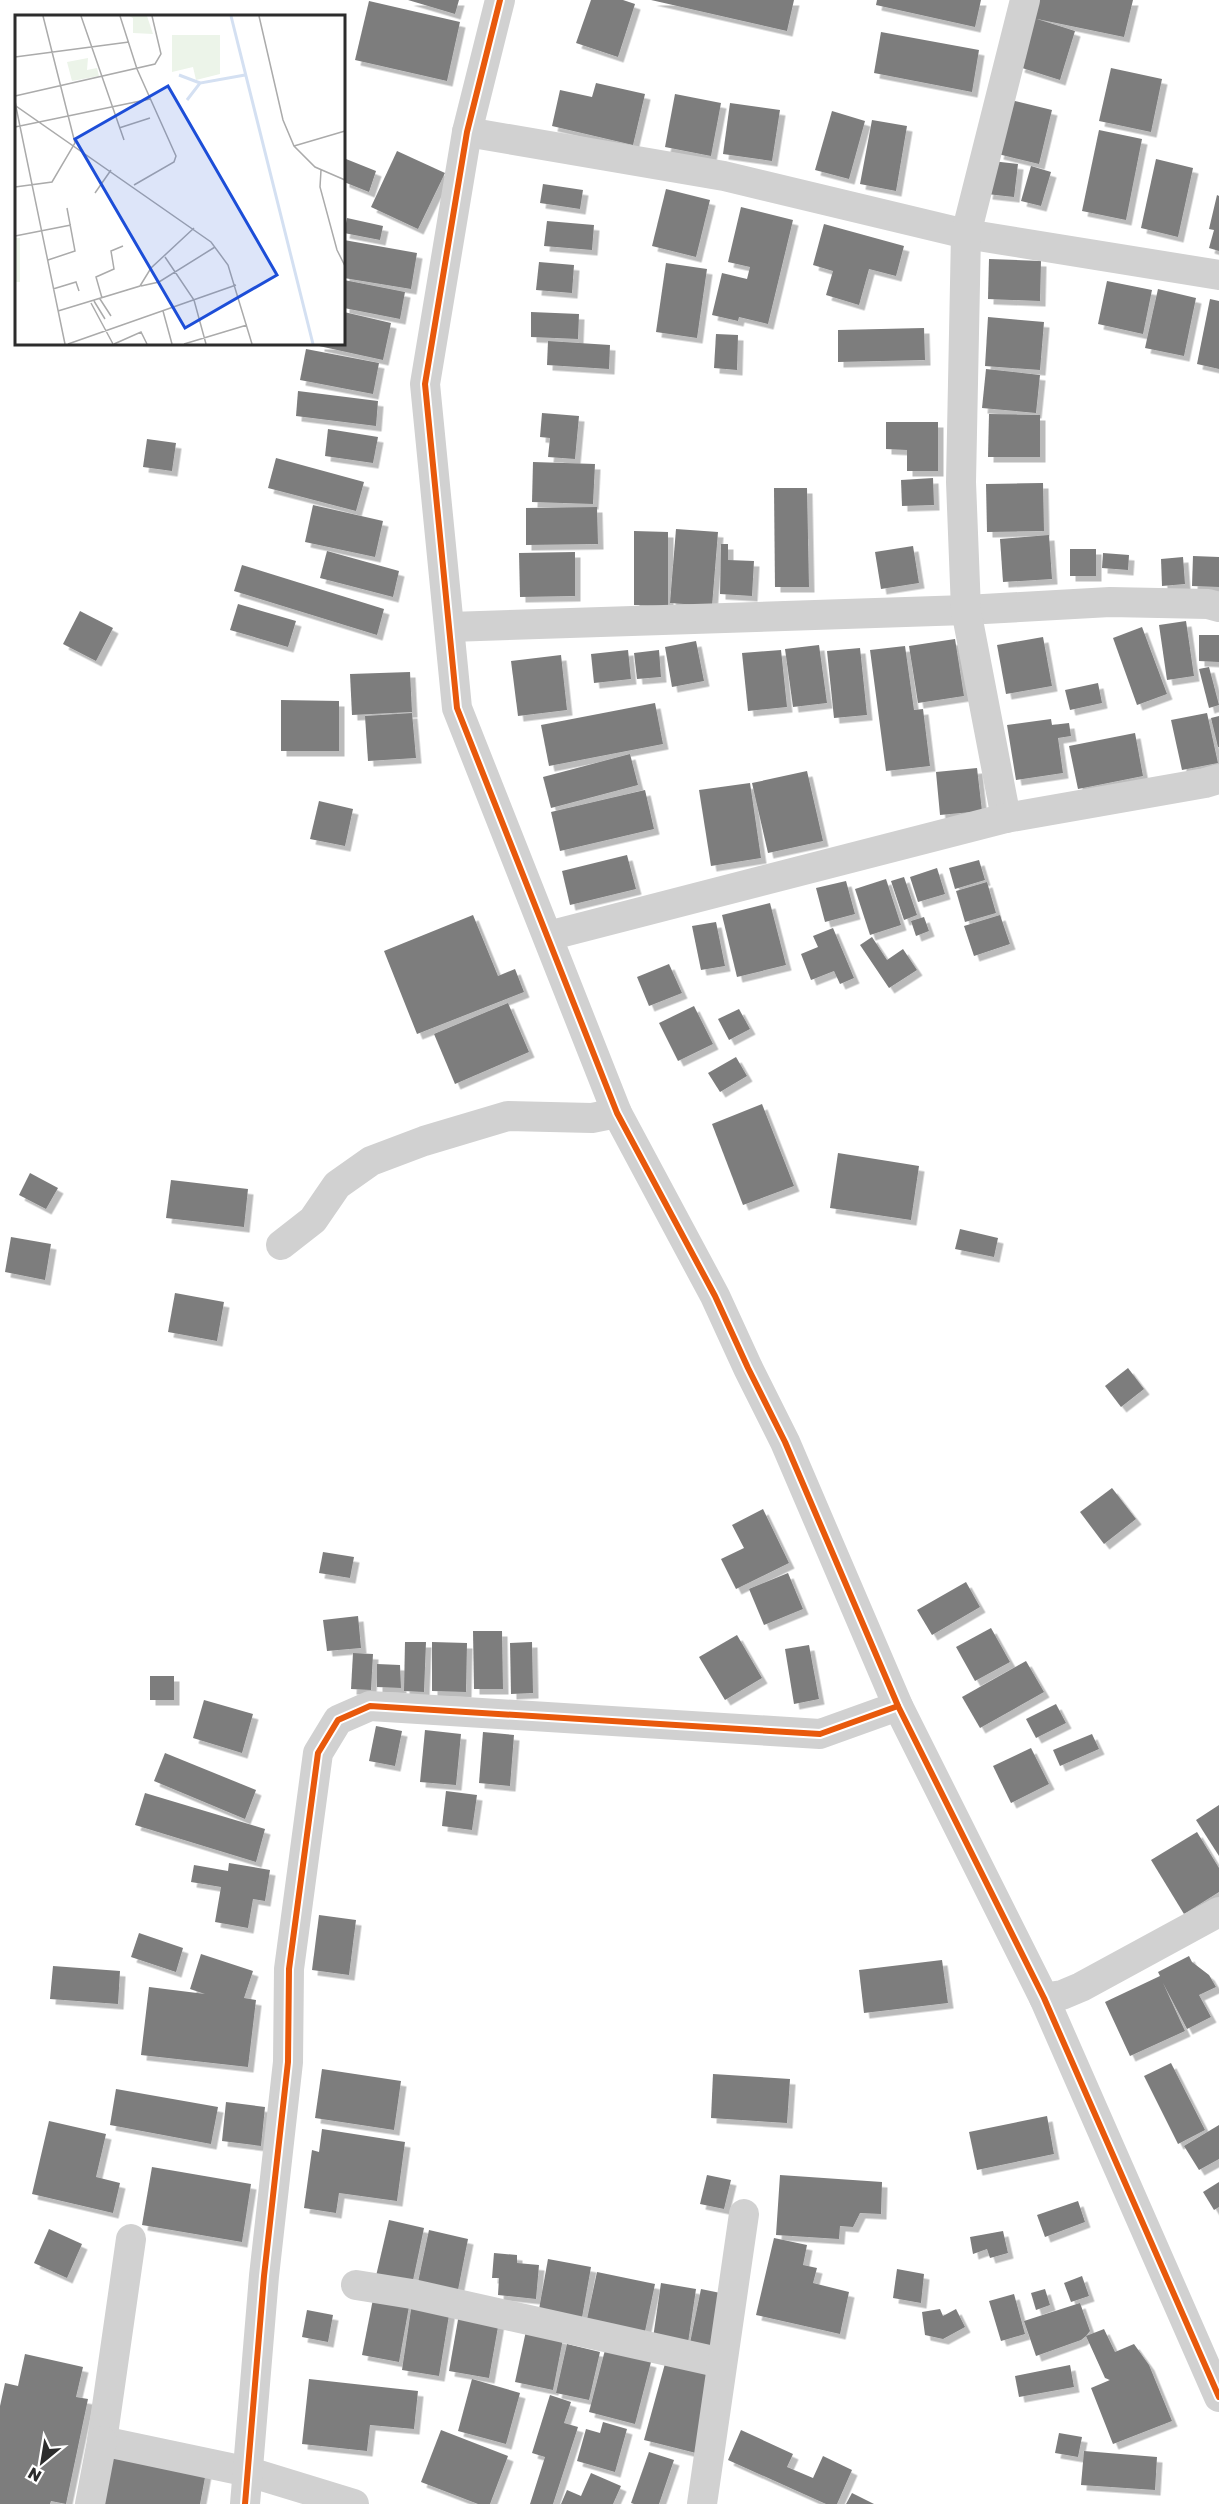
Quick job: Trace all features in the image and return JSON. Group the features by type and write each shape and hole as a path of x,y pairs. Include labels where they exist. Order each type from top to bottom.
{"street":[{"path":"500,0 467,132 425,384 457,708 617,1113 716,1296 747,1368 785,1442 898,1706 1044,1998 1219,2397"},
{"path":"1006,819 966,610 961,482 966,234 1025,0"},
{"path":"467,132 724,176 966,234 1219,275"},
{"path":"450,627 966,610 1110,602 1208,604 1219,607"},
{"path":"549,936 1006,819 1219,779"},
{"path":"281,1245 313,1220 337,1185 371,1161 424,1141 508,1116 592,1118 617,1113"},
{"path":"245,2504 264,2276 288,2062 289,1969 318,1753 338,1720 370,1706 820,1734 898,1706"},
{"path":"1044,1998 1062,1995 1081,1987 1219,1912"},
{"path":"702,2504 744,2214"},
{"path":"90,2504 102,2441 131,2239"},
{"path":"356,2285 412,2294 723,2363"},
{"path":"102,2441 249,2472 354,2504"}],"building":[{"path":"408,0 459,0 455,14"},
{"path":"591,0 623,0 635,4 618,57 576,43"},
{"path":"651,0 794,0 787,31"},
{"path":"877,0 981,0 975,27 876,5"},
{"path":"1039,0 1133,0 1124,37 1037,19 1075,31 1060,80 1019,67"},
{"path":"369,1 460,22 447,81 355,60"},
{"path":"881,32 979,50 972,92 874,73"},
{"path":"1111,68 1162,79 1151,132 1099,121"},
{"path":"596,83 645,94 633,145 552,126 560,90 592,97"},
{"path":"675,94 721,103 711,156 665,147"},
{"path":"1011,100 1052,110 1039,164 998,154"},
{"path":"730,103 780,110 772,161 723,154"},
{"path":"832,111 865,121 849,179 815,170"},
{"path":"872,120 907,126 896,191 860,184"},
{"path":"1099,130 1142,139 1126,220 1082,211"},
{"path":"397,151 445,173 418,229 371,207"},
{"path":"346,159 376,171 369,192 345,182"},
{"path":"1156,159 1193,168 1178,237 1141,228"},
{"path":"992,161 1018,164 1014,197 987,194"},
{"path":"1031,166 1051,172 1041,206 1021,201"},
{"path":"543,184 583,190 580,209 540,203"},
{"path":"666,189 710,200 696,257 652,246"},
{"path":"1217,195 1219,196 1219,251 1209,248 1214,230 1209,229"},
{"path":"741,207 793,220 768,324 739,317 738,321 712,315 722,273 747,279 750,267 728,262"},
{"path":"347,218 383,226 380,240 345,233"},
{"path":"547,221 594,225 592,250 544,246"},
{"path":"824,224 904,246 896,276 869,269 859,305 826,295 833,271 813,265"},
{"path":"345,240 417,253 411,289 345,278"},
{"path":"989,259 1041,261 1040,301 988,299"},
{"path":"539,262 574,265 572,293 536,290"},
{"path":"666,263 707,269 697,338 656,332"},
{"path":"345,280 405,292 400,319 345,308"},
{"path":"1107,281 1152,290 1143,334 1098,324"},
{"path":"1158,289 1196,298 1184,356 1145,348"},
{"path":"1210,299 1219,301 1219,369 1197,364"},
{"path":"345,312 391,323 383,360 319,346 345,345"},
{"path":"531,312 579,314 578,339 531,337"},
{"path":"988,317 1044,322 1040,370 985,366"},
{"path":"924,328 925,360 838,362 838,330"},
{"path":"716,334 738,335 737,370 714,368"},
{"path":"548,341 610,345 609,369 547,365"},
{"path":"306,349 379,363 373,394 300,380"},
{"path":"986,369 1040,375 1036,413 982,408"},
{"path":"298,391 378,401 376,426 296,416"},
{"path":"542,413 579,416 575,459 548,457 550,438 540,437"},
{"path":"989,414 1040,415 1040,457 988,457"},
{"path":"886,422 938,422 938,471 907,471 907,450 886,449"},
{"path":"328,429 378,437 373,463 325,456"},
{"path":"147,439 176,443 172,471 143,467"},
{"path":"276,458 364,482 356,511 268,488"},
{"path":"533,462 595,464 593,504 532,502"},
{"path":"933,478 934,505 902,506 901,480"},
{"path":"1043,483 1044,531 987,532 986,484"},
{"path":"774,488 807,488 809,587 775,587"},
{"path":"313,505 383,521 375,557 305,542"},
{"path":"597,507 598,544 526,545 526,508"},
{"path":"676,529 718,532 712,606 670,603"},
{"path":"634,531 668,532 668,606 634,605"},
{"path":"1049,535 1052,579 1003,582 1000,539"},
{"path":"721,544 728,544 728,560 754,561 752,596 720,594"},
{"path":"913,546 919,583 881,589 875,552"},
{"path":"1070,549 1096,549 1096,576 1070,576"},
{"path":"327,551 399,571 393,597 320,578"},
{"path":"575,552 575,596 520,597 519,553"},
{"path":"1103,553 1129,555 1128,570 1102,568"},
{"path":"1193,556 1219,557 1219,587 1192,586"},
{"path":"1183,557 1185,584 1162,586 1161,559"},
{"path":"242,565 384,609 377,635 234,591"},
{"path":"238,604 296,621 288,647 230,630"},
{"path":"80,611 113,628 96,661 63,644"},
{"path":"1186,621 1194,676 1167,680 1159,625"},
{"path":"1142,627 1167,694 1137,705 1113,638"},
{"path":"1199,635 1219,635 1219,662 1199,661"},
{"path":"1043,637 1052,686 1006,694 997,645"},
{"path":"955,639 964,696 918,703 909,646"},
{"path":"696,641 704,681 672,687 665,647"},
{"path":"819,645 827,703 793,707 785,649"},
{"path":"905,646 914,710 923,709 930,766 886,771 870,650"},
{"path":"860,648 867,715 834,718 827,651"},
{"path":"628,650 631,679 594,683 591,654"},
{"path":"659,650 661,677 637,679 634,653"},
{"path":"781,650 787,707 748,711 742,653"},
{"path":"561,655 567,710 518,716 511,661"},
{"path":"1209,667 1219,705 1209,708 1199,669"},
{"path":"410,672 412,712 352,715 350,674"},
{"path":"1098,683 1102,703 1070,710 1065,690"},
{"path":"281,700 339,701 339,751 281,751"},
{"path":"655,703 663,744 549,766 541,725"},
{"path":"412,713 416,758 368,761 365,716"},
{"path":"1207,713 1218,763 1182,770 1171,720"},
{"path":"1219,716 1219,747 1218,747 1211,718"},
{"path":"1051,719 1052,725 1069,723 1071,736 1058,738 1063,773 1016,780 1007,725"},
{"path":"1135,733 1143,776 1078,789 1069,746"},
{"path":"630,754 638,785 551,808 543,777"},
{"path":"977,768 982,811 940,815 936,772"},
{"path":"807,771 823,841 768,853 752,783"},
{"path":"750,783 761,858 711,866 699,790"},
{"path":"645,790 654,829 560,851 551,812"},
{"path":"319,801 353,809 345,846 310,839"},
{"path":"627,855 636,889 570,905 562,871"},
{"path":"979,860 985,880 955,889 949,868"},
{"path":"937,868 945,894 918,902 910,877"},
{"path":"904,877 917,915 904,920 891,881"},
{"path":"886,879 901,925 870,935 855,889"},
{"path":"846,881 855,914 825,922 816,888"},
{"path":"987,882 996,913 965,922 956,891"},
{"path":"770,903 786,965 737,977 722,915"},
{"path":"473,915 498,976 515,969 524,992 417,1034 384,951"},
{"path":"1000,915 1010,944 974,956 964,926"},
{"path":"924,917 929,931 916,936 911,921"},
{"path":"716,922 725,966 701,970 692,926"},
{"path":"833,928 854,978 840,984 834,971 811,980 801,954 818,947 813,936"},
{"path":"872,937 887,960 903,949 917,970 889,988 860,945"},
{"path":"669,964 682,993 649,1006 637,977"},
{"path":"508,1003 529,1052 455,1084 434,1034"},
{"path":"694,1006 713,1044 678,1061 659,1023"},
{"path":"739,1009 750,1029 729,1040 718,1019"},
{"path":"736,1057 747,1076 720,1092 708,1073"},
{"path":"762,1104 794,1186 743,1205 712,1124"},
{"path":"838,1153 919,1166 911,1220 830,1208"},
{"path":"30,1173 58,1188 46,1209 19,1195"},
{"path":"171,1180 248,1189 244,1227 166,1218"},
{"path":"960,1229 998,1238 994,1257 955,1249"},
{"path":"11,1237 51,1244 45,1280 5,1272"},
{"path":"175,1293 224,1302 217,1341 168,1332"},
{"path":"1128,1368 1144,1389 1121,1407 1105,1386"},
{"path":"1112,1488 1136,1519 1104,1544 1080,1512"},
{"path":"763,1509 789,1563 736,1589 721,1559 744,1548 732,1525"},
{"path":"323,1552 354,1557 350,1578 319,1573"},
{"path":"788,1573 803,1609 764,1625 749,1589"},
{"path":"966,1582 980,1607 932,1635 917,1610"},
{"path":"358,1616 361,1648 327,1651 323,1620"},
{"path":"991,1628 1010,1662 975,1681 956,1647"},
{"path":"473,1631 502,1631 503,1689 474,1689"},
{"path":"737,1635 762,1678 725,1700 699,1657"},
{"path":"405,1642 426,1642 424,1692 404,1691"},
{"path":"432,1642 467,1643 466,1692 432,1691"},
{"path":"532,1642 533,1693 511,1694 510,1643"},
{"path":"809,1645 819,1699 794,1704 785,1649"},
{"path":"353,1653 373,1654 371,1690 351,1689"},
{"path":"1026,1661 1044,1692 980,1728 962,1697"},
{"path":"377,1664 400,1665 401,1688 377,1687"},
{"path":"150,1676 174,1676 174,1700 150,1700"},
{"path":"204,1700 253,1714 242,1753 193,1738"},
{"path":"1056,1704 1066,1723 1036,1738 1026,1719"},
{"path":"376,1726 402,1731 395,1766 369,1761"},
{"path":"425,1730 461,1734 456,1785 420,1782"},
{"path":"483,1732 514,1735 510,1786 479,1783"},
{"path":"1092,1734 1099,1749 1060,1766 1053,1750"},
{"path":"1031,1748 1049,1784 1011,1803 993,1766"},
{"path":"165,1753 256,1790 245,1819 154,1781"},
{"path":"446,1791 477,1795 472,1830 442,1826"},
{"path":"145,1793 265,1829 256,1862 135,1825"},
{"path":"1219,1805 1219,1856 1196,1820"},
{"path":"1197,1832 1219,1868 1219,1892 1184,1914 1151,1860"},
{"path":"229,1863 270,1870 265,1901 253,1899 248,1928 215,1922 221,1887 191,1882 194,1865 228,1871"},
{"path":"319,1915 356,1920 349,1975 312,1970"},
{"path":"139,1933 183,1948 176,1972 131,1957"},
{"path":"201,1954 253,1971 244,1998 256,2000 248,2067 141,2055 149,1987 205,1994 190,1989"},
{"path":"1189,1956 1192,1962 1209,1975 1216,1987 1199,1995 1211,2017 1187,2029 1163,1983 1185,2031 1130,2056 1105,2002 1160,1976 1158,1972"},
{"path":"942,1960 948,2003 864,2013 859,1970"},
{"path":"53,1966 120,1971 118,2004 50,1999"},
{"path":"1171,2063 1205,2130 1178,2144 1144,2076"},
{"path":"322,2069 401,2081 394,2130 315,2118"},
{"path":"713,2074 790,2079 787,2123 711,2118"},
{"path":"116,2089 218,2107 211,2144 110,2125"},
{"path":"226,2102 265,2107 261,2146 222,2141"},
{"path":"1047,2116 1054,2154 977,2170 969,2132"},
{"path":"49,2121 106,2134 96,2177 120,2183 113,2213 32,2194"},
{"path":"1219,2125 1219,2159 1199,2170 1184,2146"},
{"path":"322,2129 405,2142 397,2201 339,2193 336,2213 304,2208 312,2150 319,2152"},
{"path":"152,2167 251,2184 242,2242 142,2225"},
{"path":"707,2175 731,2180 724,2209 700,2204"},
{"path":"780,2175 882,2182 881,2214 860,2213 853,2227 840,2226 839,2239 776,2235"},
{"path":"1219,2182 1219,2207 1214,2210 1203,2192"},
{"path":"1078,2201 1085,2222 1045,2237 1037,2215"},
{"path":"389,2220 424,2228 412,2285 376,2276"},
{"path":"49,2229 82,2244 67,2278 34,2263"},
{"path":"429,2230 468,2239 457,2295 417,2287"},
{"path":"1003,2231 1008,2253 990,2258 987,2249 973,2254 970,2237"},
{"path":"774,2238 807,2245 803,2265 817,2268 813,2283 849,2292 840,2334 756,2315"},
{"path":"494,2253 517,2255 517,2263 539,2265 536,2299 498,2295 499,2278 492,2278"},
{"path":"548,2259 591,2267 581,2323 538,2315"},
{"path":"897,2269 924,2274 921,2303 893,2298"},
{"path":"597,2272 655,2284 644,2336 586,2324"},
{"path":"1082,2276 1089,2296 1071,2302 1064,2283"},
{"path":"661,2283 696,2289 688,2343 653,2338"},
{"path":"701,2289 730,2295 719,2350 690,2343"},
{"path":"1045,2289 1050,2305 1036,2310 1031,2293"},
{"path":"374,2294 410,2301 399,2362 362,2355"},
{"path":"1014,2294 1025,2334 1001,2341 989,2301"},
{"path":"412,2303 450,2309 439,2376 402,2370"},
{"path":"1080,2303 1090,2331 1086,2336 1081,2340 1036,2356 1024,2321"},
{"path":"940,2309 943,2316 956,2309 965,2327 943,2339 925,2335 922,2312"},
{"path":"307,2310 333,2315 328,2342 302,2337"},
{"path":"459,2314 499,2321 489,2378 449,2371"},
{"path":"1104,2329 1115,2352 1134,2344 1149,2365 1172,2421 1113,2444 1091,2388 1110,2380 1105,2378 1086,2336"},
{"path":"526,2331 563,2339 553,2390 515,2382"},
{"path":"567,2344 600,2352 589,2400 556,2393"},
{"path":"605,2350 651,2362 635,2424 589,2412"},
{"path":"25,2354 83,2367 76,2397 88,2399 66,2504 51,2501 50,2504 0,2504 0,2406 5,2383 18,2386"},
{"path":"666,2360 717,2374 696,2453 644,2440"},
{"path":"1070,2365 1074,2387 1019,2397 1015,2376"},
{"path":"309,2379 418,2391 414,2429 370,2425 367,2451 302,2444"},
{"path":"472,2379 520,2393 506,2444 458,2431"},
{"path":"550,2395 571,2402 564,2423 578,2427 553,2504 530,2504 545,2457 532,2453"},
{"path":"603,2422 627,2429 615,2472 577,2461 586,2429 600,2433"},
{"path":"441,2430 508,2456 490,2504 478,2504 421,2482"},
{"path":"741,2430 793,2454 787,2467 813,2478 823,2456 852,2470 837,2504 826,2504 728,2460"},
{"path":"1059,2433 1082,2437 1078,2457 1055,2453"},
{"path":"1084,2451 1157,2457 1155,2490 1081,2485"},
{"path":"649,2452 674,2460 659,2504 634,2504 631,2503"},
{"path":"106,2454 206,2472 200,2504 97,2504"},
{"path":"591,2473 621,2486 613,2504 561,2504 567,2490 581,2496"},
{"path":"852,2493 874,2504 846,2504"}],"cycle path":[{"path":"500,0 467,132 425,384 457,708 617,1113 715,1296 785,1442 898,1706 1044,1998 1219,2397"},
{"path":"245,2504 264,2276 288,2062 289,1969 318,1753 338,1720 370,1706 820,1734 898,1706"}]}
